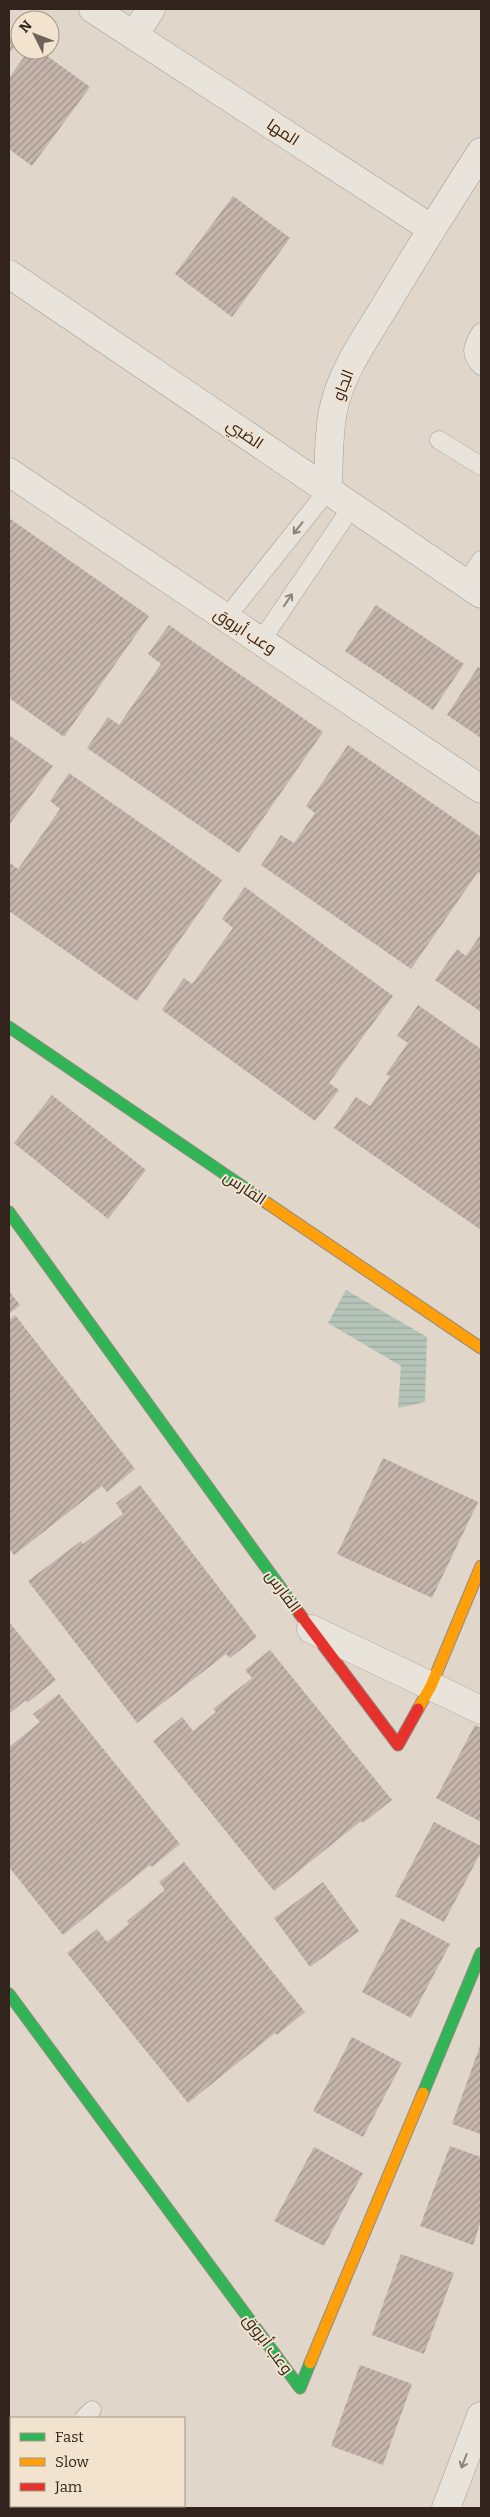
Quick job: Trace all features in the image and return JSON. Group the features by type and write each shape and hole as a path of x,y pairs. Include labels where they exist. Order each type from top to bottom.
{"street":[{"name":"المها","path":"93,9 432,229"},
{"path":"134,35 151,9"},
{"name":"الجاو","path":"328,490 329,435 333,410 341,383 354,357 481,152"},
{"name":"الضبي","path":"9,274 353,505 473,589"},
{"name":"وعب أبروق","path":"9,472 481,789"},
{"name":"الفارس","path":"9,1028 478,1339"},
{"name":"الفارس","path":"9,1212 311,1629 398,1745 431,1686 481,1566"},
{"name":"الفارس","path":"311,1629 481,1710"},
{"name":"وعب أبروق","path":"9,1994 300,2388 481,1953"},
{"path":"446,2508 481,2416"}],"lane":[{"path":"481,332 472,345 473,358 481,366"},
{"path":"439,440 481,466"},
{"path":"226,618 328,490"},
{"path":"261,640 353,505"},
{"path":"473,589 481,560"}],"shaded area":[{"path":"346,1290 427,1337 425,1402 398,1408 401,1366 328,1323"}],"building":[{"path":"9,36 10,52 9,53"},
{"path":"22,60 53,60 90,87 32,166 9,149 9,78"},
{"path":"233,196 290,238 232,317 175,274"},
{"path":"9,518 149,616 64,737 9,698"},
{"path":"376,605 464,664 433,710 345,651"},
{"path":"169,625 323,732 239,853 87,748 108,717 119,725 161,664 148,654"},
{"path":"478,667 481,669 481,738 447,715"},
{"path":"9,735 53,766 9,825"},
{"path":"348,745 481,837 481,874 478,872 411,969 261,865 281,835 294,843 315,813 306,806"},
{"path":"69,773 222,880 137,1001 9,911 9,862 18,869 60,809 50,801"},
{"path":"245,887 393,996 329,1083 339,1090 315,1121 162,1010 184,978 192,984 233,928 222,919"},
{"path":"481,934 481,1012 435,980 457,949 466,956"},
{"path":"418,1005 481,1049 481,1230 334,1128 356,1097 370,1106 390,1076 386,1074 408,1043 397,1036"},
{"path":"52,1095 146,1170 108,1219 14,1143"},
{"path":"9,1291 20,1305 9,1314"},
{"path":"15,1315 135,1469 107,1492 102,1486 14,1555 9,1549 9,1320"},
{"path":"383,1458 478,1502 432,1598 337,1554"},
{"path":"140,1485 257,1637 230,1658 226,1654 137,1723 28,1581 81,1541 83,1544 123,1514 116,1503"},
{"path":"9,1622 56,1680 27,1703 26,1700 9,1714"},
{"path":"270,1650 392,1800 363,1823 361,1821 274,1891 153,1741 182,1717 193,1731 216,1712 213,1709 252,1678 245,1670"},
{"path":"59,1694 180,1844 152,1867 150,1865 63,1935 9,1867 9,1747 40,1722 33,1714"},
{"path":"475,1725 481,1728 481,1822 436,1798"},
{"path":"434,1822 481,1846 481,1852 444,1922 395,1896"},
{"path":"184,1862 305,2012 277,2035 275,2033 188,2103 67,1953 97,1929 107,1942 129,1924 127,1921 165,1890 159,1882"},
{"path":"323,1882 359,1931 310,1967 274,1918"},
{"path":"401,1918 450,1944 411,2018 362,1992"},
{"path":"352,2037 402,2063 363,2137 313,2111"},
{"path":"481,2043 481,2134 452,2124"},
{"path":"450,2146 481,2157 481,2221 473,2245 420,2226"},
{"path":"314,2147 363,2173 324,2246 274,2221"},
{"path":"401,2254 454,2273 424,2354 372,2335"},
{"path":"360,2365 412,2384 383,2465 331,2446"}],"traffic: fast":[{"path":"9,1027 267,1203"},
{"path":"9,1212 299,1613"},
{"path":"423,2093 481,1953"},
{"path":"9,1994 300,2388 310,2363"}],"traffic: slow":[{"path":"267,1203 481,1348"},
{"path":"418,1709 431,1686 481,1566"},
{"path":"310,2363 423,2093"}],"traffic: jam":[{"path":"299,1613 398,1745 418,1709"}]}
